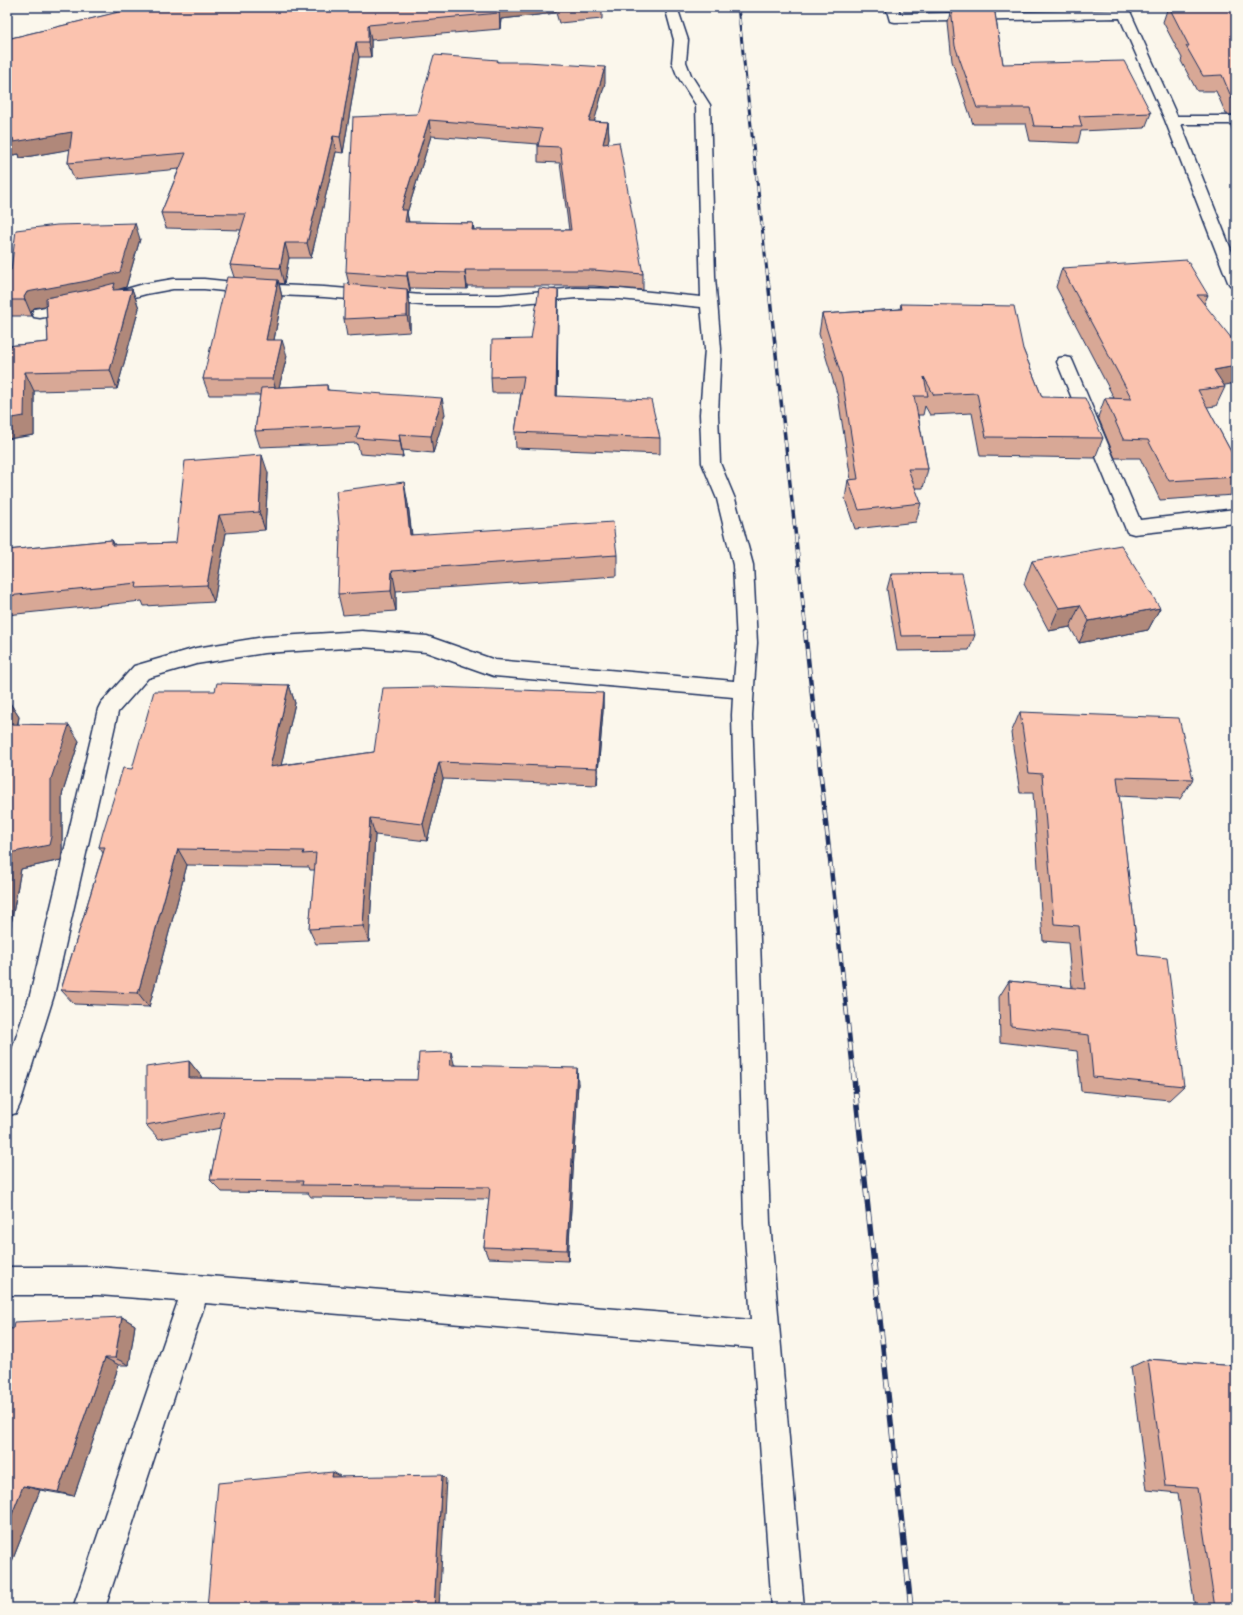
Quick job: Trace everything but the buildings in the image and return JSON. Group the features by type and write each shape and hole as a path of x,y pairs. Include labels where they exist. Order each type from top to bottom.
{"street":[{"path":"671,7 680,40 679,62 684,74 703,105 707,277 713,350 709,414 711,463 726,499 743,565 748,643 742,715 757,1216 788,1608"},
{"path":"892,7 895,18 1124,10 1172,120 1236,282"},
{"path":"1172,120 1236,120"},
{"path":"40,313 95,303 144,289 174,284 204,284 422,300 499,300 576,293 612,294 709,303"},
{"path":"1065,362 1134,526 1236,516"},
{"path":"7,1104 42,995 108,709 141,672 196,656 264,645 362,639 427,644 494,668 744,690"},
{"path":"7,1281 98,1281 196,1288 766,1336"},
{"path":"89,1608 196,1288"}],"railway":[{"path":"738,7 768,281"},
{"path":"768,280 806,632"},
{"path":"805,631 853,1070"},
{"path":"853,1069 911,1608"}]}
